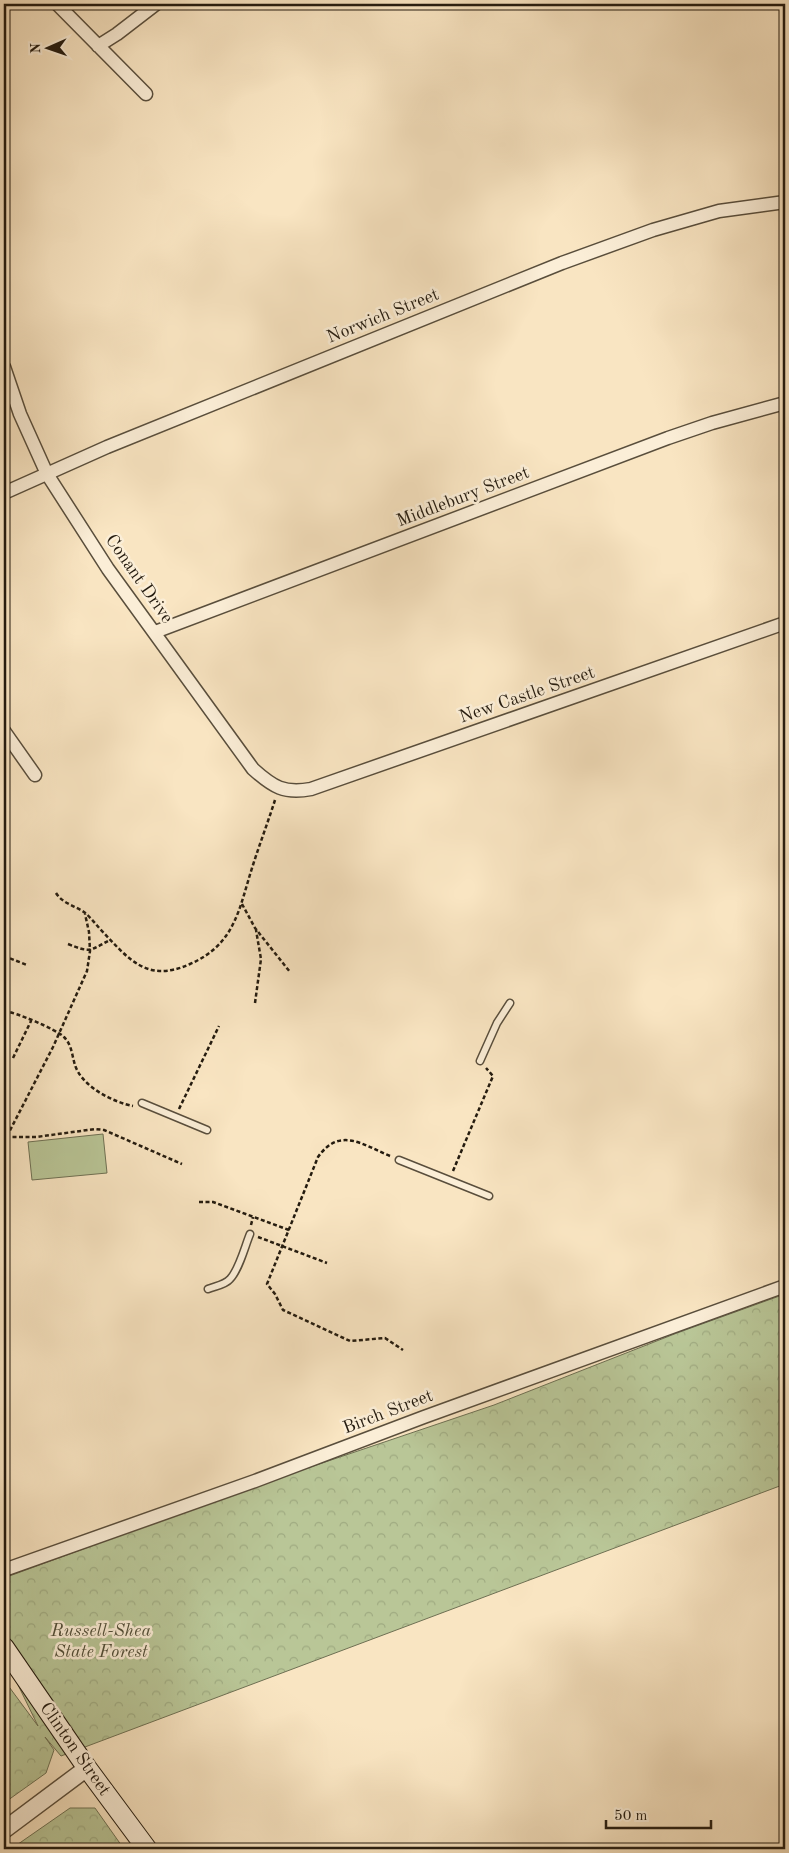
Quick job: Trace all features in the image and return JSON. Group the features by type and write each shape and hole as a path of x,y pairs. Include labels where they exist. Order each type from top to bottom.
{"main road":[{"name":"Clinton Street","path":"4,1647 87,1768 147,1849"}],"street":[{"path":"57,4 146,94"},
{"path":"98,46 156,4"},
{"name":"Norwich Street","path":"4,493 116,443 562,263 653,230 719,211 785,202"},
{"name":"Conant Drive","path":"4,367 20,414 47,474 108,569 253,769 265,780 280,788"},
{"name":"Middlebury Street","path":"155,632 668,438 712,423 785,403"},
{"name":"New Castle Street","path":"280,788 296,792 311,789 785,623"},
{"path":"4,731 35,775"},
{"name":"Birch Street","path":"4,1570 256,1481 424,1417 785,1286"},
{"path":"4,1830 87,1768"}],"lane":[{"path":"480,1061 497,1024 510,1004"},
{"path":"142,1103 206,1130"},
{"path":"399,1160 489,1196"},
{"path":"208,1289 231,1279 250,1234"}],"path":[{"path":"56,893 60,899 85,913 123,954 143,967 170,971 180,968 211,952 221,944 230,932 242,904 252,866 280,788"},
{"path":"242,904 255,928 290,972"},
{"path":"4,1142 59,1033 87,971 90,951 85,913"},
{"path":"255,928 261,959 255,1003"},
{"path":"68,944 85,951 90,951 110,940"},
{"path":"4,957 27,965"},
{"path":"4,1011 59,1033 69,1043 80,1077 99,1092 132,1106 142,1103"},
{"path":"14,1058 31,1021"},
{"path":"175,1117 219,1026"},
{"path":"449,1180 493,1076 480,1061"},
{"path":"6,1137 36,1136 96,1129 104,1130 182,1164"},
{"path":"399,1160 353,1141 343,1139 333,1142 324,1148 318,1157 267,1284 275,1294 283,1310 350,1341 385,1338 403,1350"},
{"path":"200,1202 214,1202 289,1230"},
{"path":"266,1241 327,1263"}],"green space":[{"path":"103,1134 107,1173 32,1180 28,1142"},
{"name":"Russell-Shea State Forest","path":"785,1294 785,1484 61,1756 45,1737 54,1750 46,1773 4,1803 4,1680 38,1726 4,1656 4,1578 263,1483 494,1405 677,1333"},
{"path":"70,1808 95,1808 124,1849 11,1849"}]}
